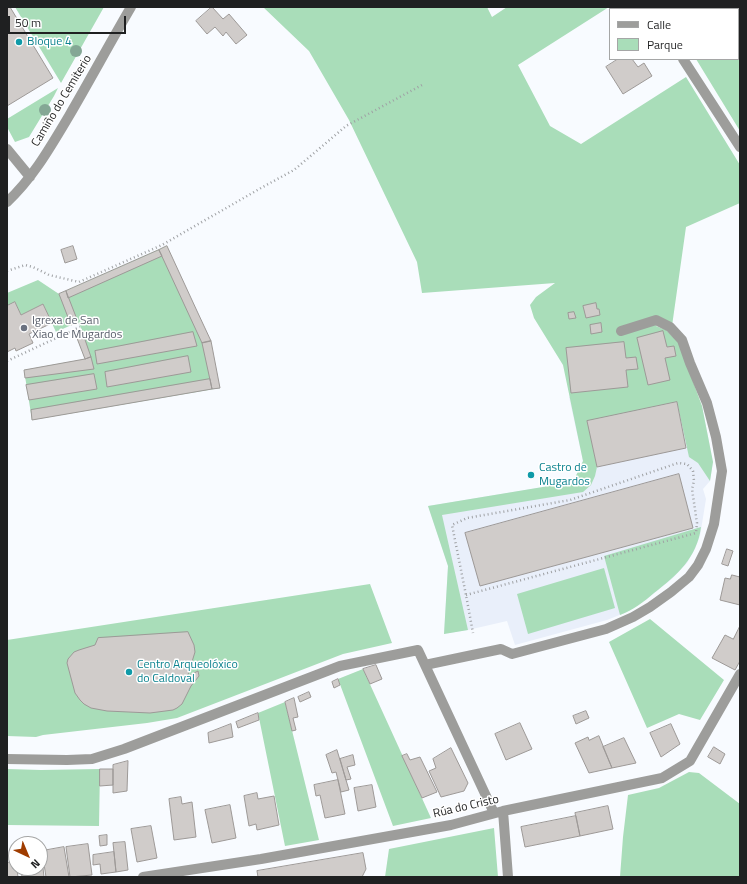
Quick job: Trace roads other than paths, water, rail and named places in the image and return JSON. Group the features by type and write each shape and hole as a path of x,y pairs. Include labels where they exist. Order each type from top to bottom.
{"street":[{"name":"Camiño do Cemiterio","path":"7,202 30,177 62,128 130,7"},
{"path":"684,60 740,147"},
{"path":"7,150 30,177"},
{"path":"425,665 501,649 512,654 606,629 633,617 650,607 689,577 698,565 706,549 714,524 722,471 716,437 707,403 682,340 670,328 656,320 621,331"},
{"path":"7,759 92,759 124,749 340,666 418,650 499,812 508,877"},
{"name":"Rúa do Cristo","path":"143,877 284,855 451,825 499,812 662,778 690,761 740,674"}],"place":[{"name":"Bloque 4","path":"19,42"},
{"name":"Igrexa de San Xiao de Mugardos","path":"24,328"},
{"name":"Castro de Mugardos","path":"531,475"},
{"name":"Centro Arqueolóxico do Caldoval","path":"129,672"}]}
